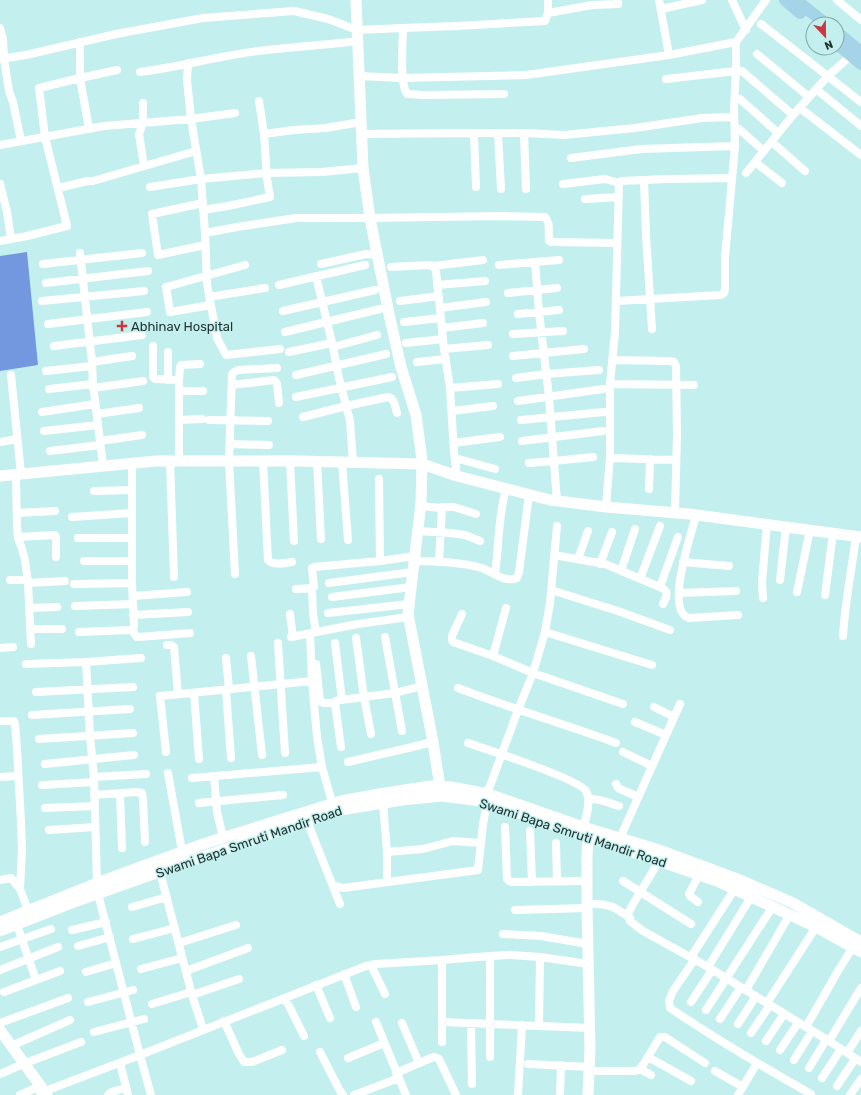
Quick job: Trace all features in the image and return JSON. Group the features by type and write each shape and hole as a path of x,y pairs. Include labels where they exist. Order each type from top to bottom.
{"main road":[{"path":"785,0 805,17"},
{"path":"796,0 816,16"},
{"path":"845,40 857,52 861,64"},
{"path":"845,47 857,52"}],"street":[{"path":"356,0 363,168 370,218 401,367 416,415 422,464 418,531 408,617 433,742 441,791"},
{"path":"140,72 258,51 403,28 545,21 548,13 548,0"},
{"path":"548,13 592,5 618,4 618,0"},
{"path":"659,0 669,55"},
{"path":"661,9 702,0"},
{"path":"732,0 746,30"},
{"path":"360,76 402,78 526,75 669,55 736,42 766,0"},
{"path":"837,0 861,20"},
{"path":"2,59 26,55 116,34 203,18 294,11 328,19 358,36"},
{"path":"761,24 861,102"},
{"path":"403,28 402,78 404,91 407,94 504,94"},
{"path":"0,31 3,39 2,59 21,141"},
{"path":"80,42 80,78 89,129"},
{"path":"616,300 721,295 726,289 725,257 735,146 734,117 739,71 736,42"},
{"path":"746,173 816,89 828,76 857,52"},
{"path":"757,54 809,97"},
{"path":"188,63 186,80 201,179 205,233 206,276 217,338 226,355 280,349"},
{"path":"0,241 67,226 45,137 39,88 117,70"},
{"path":"666,79 739,71 793,115"},
{"path":"816,89 861,126"},
{"path":"740,99 778,133"},
{"path":"205,245 158,255 152,214 203,206 228,206 270,196 266,173 264,134 260,101"},
{"path":"143,103 143,123 139,134 144,166"},
{"path":"800,108 861,155"},
{"path":"0,145 104,126 191,119 235,112"},
{"path":"361,134 524,133 564,135 635,128 702,118 734,117"},
{"path":"264,134 326,128 361,122"},
{"path":"739,129 764,151"},
{"path":"474,133 476,187"},
{"path":"498,133 501,189"},
{"path":"524,133 526,189"},
{"path":"772,142 805,170"},
{"path":"571,158 641,149 735,146"},
{"path":"58,188 93,181 196,151"},
{"path":"755,162 782,183"},
{"path":"150,187 201,179 266,173 322,172 363,168"},
{"path":"563,184 604,179 619,183 621,181 732,178"},
{"path":"644,180 652,329"},
{"path":"606,507 610,458 610,384 615,333 619,183"},
{"path":"0,184 7,212 11,239"},
{"path":"585,199 619,197"},
{"path":"205,233 237,226 296,218 457,216 545,217 548,222 548,238 551,242 617,243"},
{"path":"43,264 80,257 142,253"},
{"path":"321,264 366,254 378,255"},
{"path":"80,257 103,466"},
{"path":"391,267 433,266 483,260"},
{"path":"499,265 559,260"},
{"path":"535,262 538,312 551,417 557,501"},
{"path":"245,265 166,287 170,312 265,288"},
{"path":"279,285 365,265"},
{"path":"433,266 436,270 444,349 450,388 453,443 457,476"},
{"path":"46,283 148,271"},
{"path":"316,276 333,345 341,388 350,421 347,462 348,540"},
{"path":"437,285 485,281"},
{"path":"508,293 557,288"},
{"path":"283,311 376,290"},
{"path":"42,301 144,291"},
{"path":"400,301 439,296"},
{"path":"440,308 486,302"},
{"path":"285,332 380,309"},
{"path":"518,314 559,310"},
{"path":"48,324 147,312"},
{"path":"404,322 441,318"},
{"path":"442,328 483,323"},
{"path":"513,334 563,330"},
{"path":"289,352 333,345 376,335"},
{"path":"54,346 142,336"},
{"path":"406,342 443,339"},
{"path":"444,349 488,345"},
{"path":"153,346 153,377 155,379 179,380"},
{"path":"513,356 584,349"},
{"path":"168,352 168,380"},
{"path":"296,375 386,354"},
{"path":"46,371 132,356"},
{"path":"417,362 446,359"},
{"path":"612,360 669,361 674,362 676,366 675,513"},
{"path":"174,577 175,461 179,420 180,367 181,365 200,364"},
{"path":"235,574 230,461 232,374 236,371 244,369 278,368"},
{"path":"516,378 599,370"},
{"path":"11,375 17,438 18,474 16,513 18,537 22,549 28,582 31,644"},
{"path":"296,397 392,377"},
{"path":"232,385 274,380 277,384 279,403"},
{"path":"49,389 143,381"},
{"path":"450,388 498,384"},
{"path":"610,384 694,385"},
{"path":"518,401 603,389"},
{"path":"179,391 203,391"},
{"path":"302,417 390,397 393,399 397,413"},
{"path":"42,412 95,404"},
{"path":"452,411 493,406"},
{"path":"97,414 140,408"},
{"path":"522,420 604,412"},
{"path":"179,420 268,421"},
{"path":"44,431 98,425"},
{"path":"522,441 603,431"},
{"path":"50,451 142,435"},
{"path":"453,443 500,437"},
{"path":"0,442 17,438"},
{"path":"230,444 269,445"},
{"path":"529,463 593,457"},
{"path":"455,458 495,469"},
{"path":"610,458 676,460"},
{"path":"649,489 650,459"},
{"path":"0,476 175,461 316,461 422,464 457,476 550,500 606,507 696,515 858,536 844,615 843,636"},
{"path":"263,461 268,560 273,563 292,562"},
{"path":"290,461 294,541"},
{"path":"316,461 321,539"},
{"path":"132,464 132,583 134,614 133,629 135,635 139,637 190,633"},
{"path":"379,479 380,561"},
{"path":"495,574 502,500 506,489"},
{"path":"94,491 132,490"},
{"path":"334,808 322,767 317,737 312,681 312,588 314,587 312,568 315,566 380,561 414,563 439,562 463,564 484,569 508,579 514,579 518,577 529,495"},
{"path":"420,506 441,508 444,506 454,507 476,514"},
{"path":"439,562 441,508"},
{"path":"16,513 55,511"},
{"path":"72,516 132,513"},
{"path":"696,515 683,562 678,593 681,612 685,617 689,618 738,615"},
{"path":"763,598 762,582 767,524"},
{"path":"333,885 343,888 478,870 485,799 533,673 545,632 551,590 557,526"},
{"path":"640,579 660,526"},
{"path":"780,580 786,527"},
{"path":"621,571 636,529"},
{"path":"797,592 810,530"},
{"path":"418,531 465,535 480,541"},
{"path":"578,559 588,531"},
{"path":"600,564 612,532"},
{"path":"825,595 833,533"},
{"path":"18,537 55,535 56,557"},
{"path":"78,538 132,538"},
{"path":"660,587 678,538"},
{"path":"554,555 600,564 665,589 667,593 663,604"},
{"path":"84,560 132,561"},
{"path":"683,562 729,566"},
{"path":"329,583 376,576 414,563"},
{"path":"10,580 28,582 65,581"},
{"path":"74,584 132,583"},
{"path":"332,597 411,587"},
{"path":"296,589 312,588"},
{"path":"551,590 618,611 670,630"},
{"path":"678,593 736,591"},
{"path":"75,606 133,600 187,592"},
{"path":"328,613 409,604"},
{"path":"29,608 58,607"},
{"path":"493,656 506,608"},
{"path":"134,614 188,612"},
{"path":"290,614 292,637 358,624 408,617"},
{"path":"462,614 452,636 453,642 493,656 533,673 623,704"},
{"path":"30,629 62,629"},
{"path":"79,632 133,629"},
{"path":"545,632 652,665"},
{"path":"385,637 402,731"},
{"path":"356,638 364,697 371,734"},
{"path":"335,643 341,747"},
{"path":"278,644 285,753"},
{"path":"167,645 174,647 178,694"},
{"path":"0,648 12,647"},
{"path":"251,656 262,754"},
{"path":"26,664 141,658"},
{"path":"226,658 231,758"},
{"path":"86,662 94,780 98,888 131,1022 151,1095"},
{"path":"316,663 321,702 395,693 422,686"},
{"path":"166,752 160,696 312,681"},
{"path":"36,692 133,688"},
{"path":"458,688 616,743"},
{"path":"194,693 199,759"},
{"path":"620,838 680,704"},
{"path":"654,707 674,717"},
{"path":"32,715 130,709"},
{"path":"0,721 14,721 17,749 22,850 20,889"},
{"path":"636,722 666,735"},
{"path":"40,739 133,733"},
{"path":"348,762 433,742"},
{"path":"468,743 574,782 586,790 588,799 587,813 592,1069 588,1095"},
{"path":"623,752 652,766"},
{"path":"45,764 134,755"},
{"path":"192,778 322,767"},
{"path":"168,773 182,851"},
{"path":"42,785 146,774"},
{"path":"0,777 18,776"},
{"path":"214,776 217,812 224,837"},
{"path":"616,784 618,788 638,797"},
{"path":"98,888 182,851 224,837 334,808 379,794 431,786 441,791"},
{"name":"Swami Bapa Smruti Mandir Road","path":"0,931 17,925 30,915 98,888 160,872 307,821 334,808 346,809 441,791 485,799 588,833 659,861 717,881 858,947"},
{"path":"94,795 141,792 143,799 144,842"},
{"path":"120,793 122,848"},
{"path":"199,803 283,795"},
{"path":"588,799 599,799 619,806"},
{"path":"383,803 387,852 387,882"},
{"path":"45,808 94,806"},
{"path":"307,821 340,904"},
{"path":"49,830 95,827"},
{"path":"505,827 507,879 509,881 587,881"},
{"path":"530,831 532,882"},
{"path":"588,833 620,838 656,849 740,880 793,903 858,947 838,970 805,1027 794,1060"},
{"path":"588,833 587,881 590,906 588,964 593,1095"},
{"path":"387,852 423,849 453,841 480,843"},
{"path":"556,843 557,881"},
{"path":"659,861 628,914 630,920 643,931 710,968 858,1060 837,1086"},
{"path":"160,872 182,958 203,1029"},
{"path":"698,902 689,894 699,875"},
{"path":"0,880 11,878 20,889 30,915 0,922"},
{"path":"623,881 691,924"},
{"path":"734,890 673,991 669,1001 670,1008 757,1063 811,1094"},
{"path":"691,1002 751,896"},
{"path":"132,907 167,897"},
{"path":"515,910 610,905 630,918"},
{"path":"706,1010 773,906"},
{"path":"720,1019 744,989 790,914"},
{"path":"72,930 106,922"},
{"path":"17,925 36,980"},
{"path":"179,943 236,925"},
{"path":"752,1033 816,927"},
{"path":"133,939 175,928"},
{"path":"0,947 51,929"},
{"path":"503,934 541,936 588,944"},
{"path":"78,946 110,937"},
{"path":"0,970 58,947"},
{"path":"186,971 248,948"},
{"path":"20,1095 41,1092 120,1063 366,966 490,956 540,957 588,964"},
{"path":"490,956 490,1057"},
{"path":"539,1026 540,957"},
{"path":"141,970 182,958"},
{"path":"442,960 442,1042"},
{"path":"86,972 116,963"},
{"path":"371,965 385,994"},
{"path":"4,992 60,970"},
{"path":"344,974 356,1007"},
{"path":"152,1004 192,994 239,979"},
{"path":"316,985 330,1018"},
{"path":"809,1068 861,988"},
{"path":"88,1002 133,990"},
{"path":"738,1024 756,996"},
{"path":"0,1023 68,998"},
{"path":"285,998 304,1036"},
{"path":"766,1041 784,1014"},
{"path":"94,1032 144,1019"},
{"path":"11,1046 70,1020"},
{"path":"224,1021 244,1062 252,1062 282,1050"},
{"path":"376,1022 406,1095"},
{"path":"442,1022 590,1028"},
{"path":"402,1023 419,1063"},
{"path":"471,1023 472,1084"},
{"path":"518,1095 522,1025"},
{"path":"780,1050 805,1027"},
{"path":"0,1030 11,1046 21,1065"},
{"path":"822,1078 861,1031"},
{"path":"528,1064 636,1071 640,1069 660,1037 665,1037 705,1063"},
{"path":"0,1040 41,1092"},
{"path":"0,1074 81,1042"},
{"path":"348,1058 384,1043"},
{"path":"320,1052 340,1092 343,1095"},
{"path":"354,1095 398,1075 419,1063 435,1057 439,1059 456,1095"},
{"path":"648,1057 691,1081"},
{"path":"108,1095 112,1092 127,1092 120,1063"},
{"path":"715,1071 742,1092 757,1063"},
{"path":"560,1095 561,1065"},
{"path":"640,1069 651,1075"},
{"path":"850,1095 861,1079"}],"water":[{"path":"27,252 38,365 0,371 0,256"}],"place":[{"name":"Abhinav Hospital","path":"122,326"}]}
